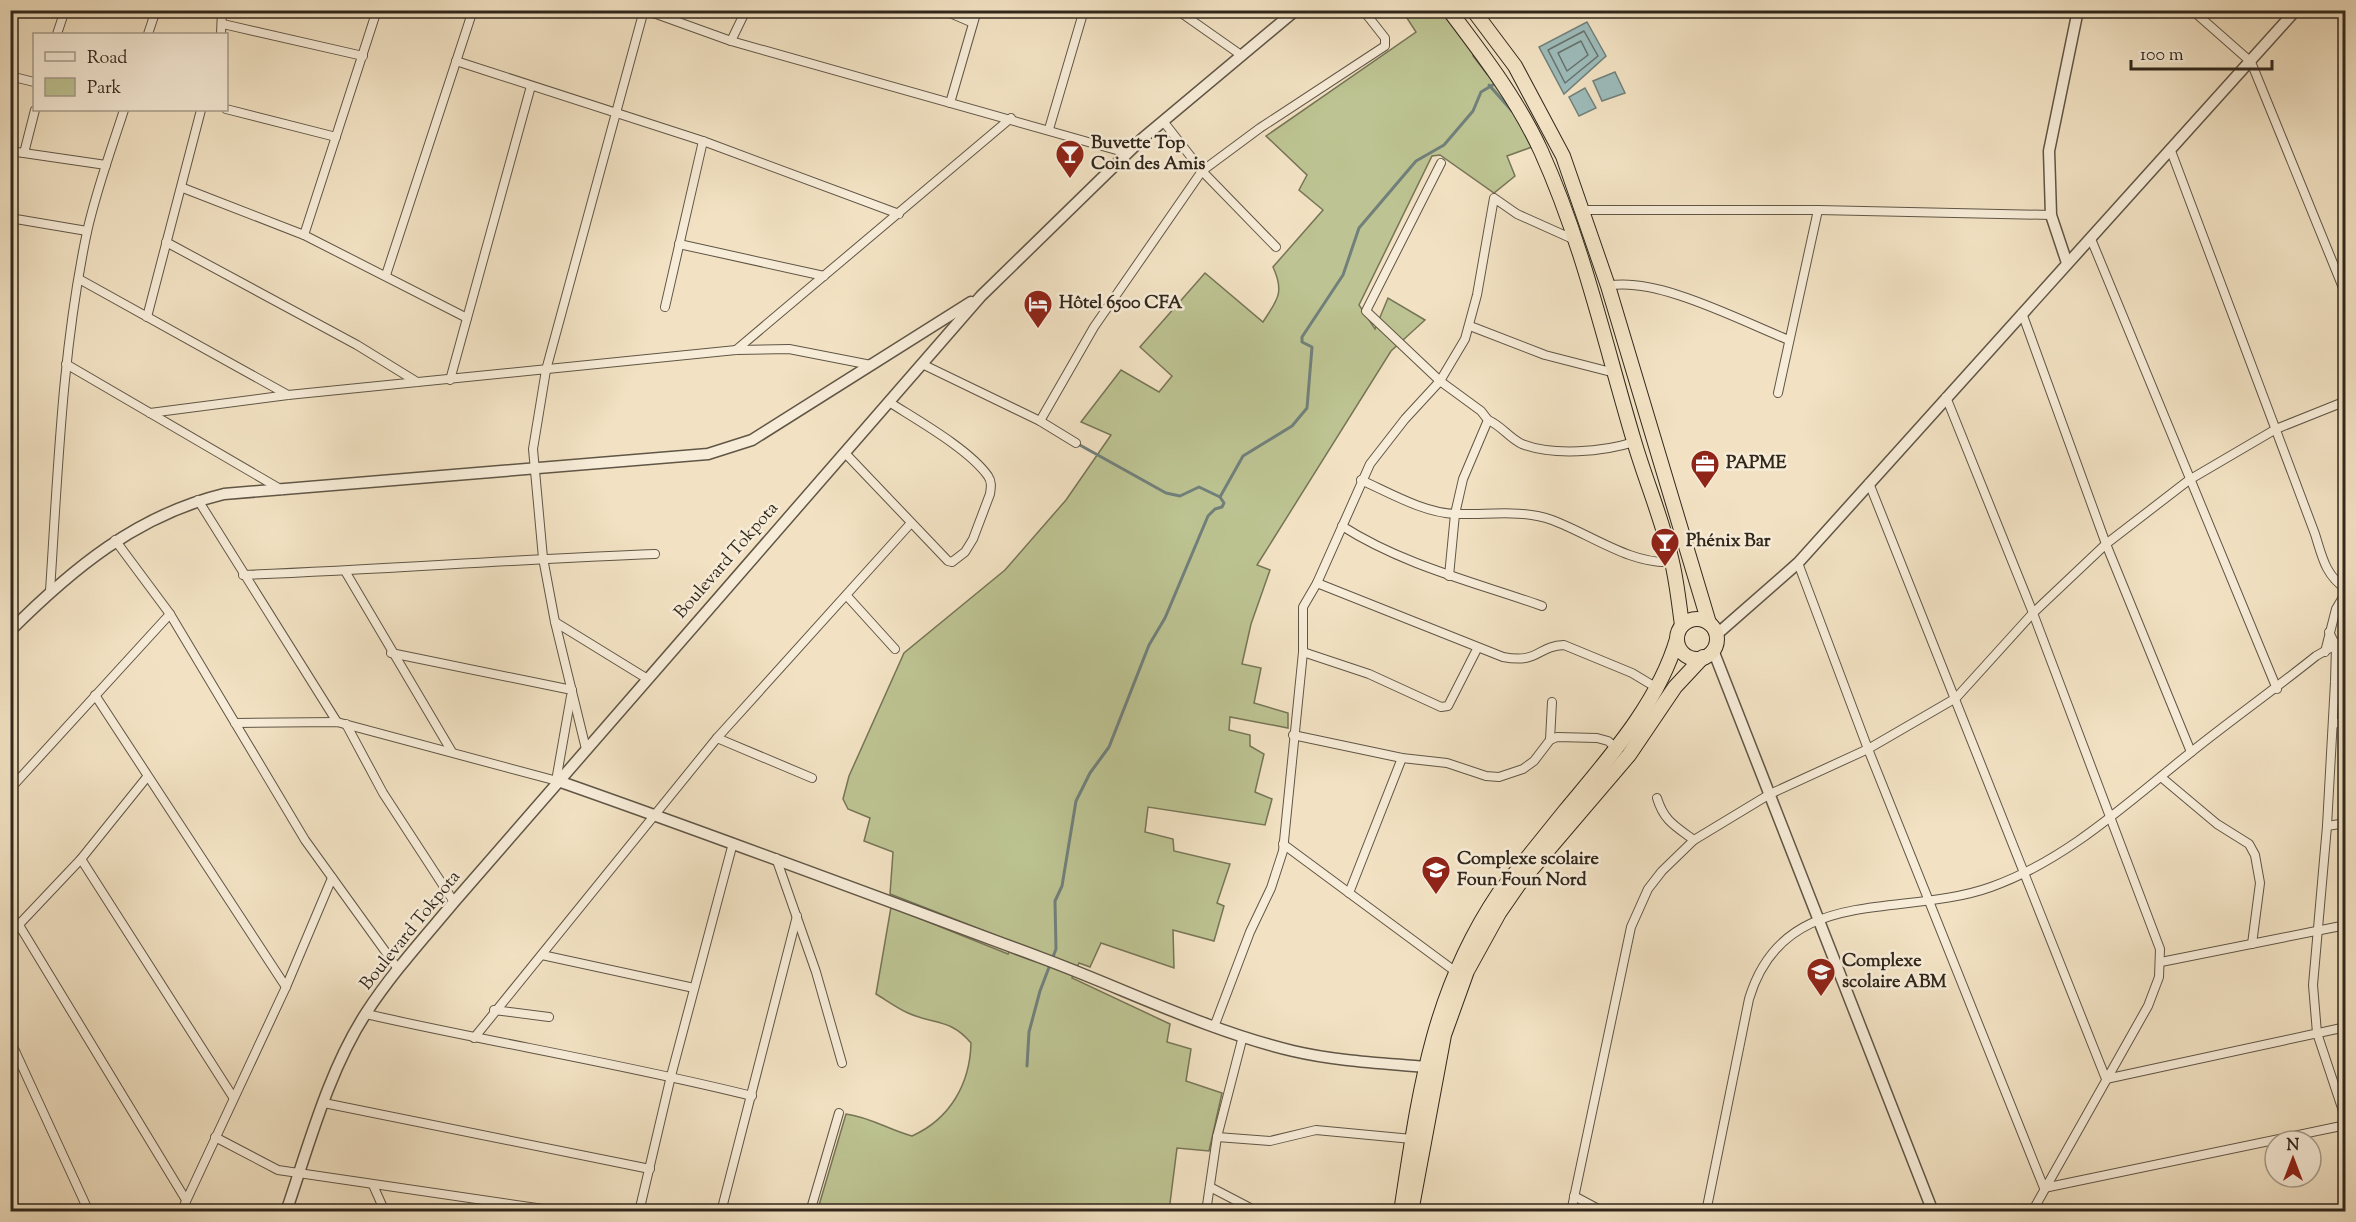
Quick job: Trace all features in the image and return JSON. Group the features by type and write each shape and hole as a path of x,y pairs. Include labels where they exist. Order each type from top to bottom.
{"highway":[{"path":"1449,10 1503,81 1553,180 1597,306 1634,442 1672,562 1679,632 1685,655 1708,654"},
{"path":"1411,1212 1444,1035 1467,971 1498,913 1629,755 1675,687 1708,654 1716,635 1708,623 1584,210 1563,156 1531,94 1515,66 1473,10"},
{"path":"1401,1212 1412,1139 1434,1029 1456,972 1485,913 1498,893 1616,748 1657,688 1669,665 1679,632 1692,619 1708,623"}],"street":[{"path":"57,33 65,10"},
{"path":"148,33 156,10"},
{"path":"221,33 222,10"},
{"path":"304,235 377,10"},
{"path":"386,275 473,10"},
{"path":"586,749 555,622 543,558 533,470 536,428 546,370 644,10 731,41 1011,118 1127,153"},
{"path":"731,41 746,10"},
{"path":"944,10 973,23"},
{"path":"950,103 977,10"},
{"path":"1049,129 1084,10"},
{"path":"1177,10 1241,55"},
{"name":"Boulevard Tokpota","path":"286,1212 324,1103 366,1014 398,969 454,902 646,678 981,296 1127,153 1296,10"},
{"path":"1040,421 1095,327 1202,171 1260,128 1385,46 1385,38 1363,10"},
{"path":"2067,263 2051,215 2048,185 2049,151 2078,10"},
{"path":"2192,10 2251,62 2346,295"},
{"path":"1716,635 1798,563 2296,10"},
{"path":"223,24 363,56"},
{"path":"456,61 703,141 899,214"},
{"path":"10,76 33,82"},
{"path":"450,380 531,86"},
{"path":"228,110 336,137"},
{"path":"24,153 35,111"},
{"path":"50,591 66,364 79,279 87,231 124,111"},
{"path":"147,317 166,242 183,188 201,111"},
{"path":"736,350 1011,118"},
{"path":"1163,121 1202,171 1276,247"},
{"path":"665,307 703,141"},
{"path":"10,151 106,165"},
{"path":"2171,151 2328,573 2346,591 2336,609 2325,652"},
{"path":"1441,163 1366,311 1440,381 1481,411 1488,420 1501,425 1520,443 1538,449 1602,450 1634,442"},
{"path":"183,188 304,235 467,318"},
{"path":"1214,1027 1250,932 1270,888 1283,844 1303,652 1303,607 1317,584 1361,480 1387,441 1440,381 1470,326 1494,198 1517,214 1575,240"},
{"path":"1584,210 1818,210 2051,215"},
{"path":"1778,393 1818,210"},
{"path":"10,218 87,231"},
{"path":"2091,239 2277,689"},
{"path":"166,242 357,345 417,382"},
{"path":"680,244 824,276"},
{"path":"79,279 288,395"},
{"path":"1608,286 1626,285 1679,295 1789,340"},
{"path":"10,631 50,591 115,540 167,512 198,500 224,494 686,458 734,448 797,412 981,296"},
{"path":"2022,313 2106,544 2191,752"},
{"path":"1470,326 1545,355 1615,373"},
{"path":"150,413 288,395 736,350 789,349 870,365"},
{"path":"66,364 282,490"},
{"path":"922,364 1040,421 1076,443"},
{"path":"1946,397 2033,613 2109,818 2155,933 2161,962 2159,977 2148,1006 2032,1212"},
{"path":"1571,1212 1631,927 1648,889 1662,871 1694,840 1770,794 1868,749 1956,698 2033,613 2106,544 2189,480 2276,429 2346,401"},
{"path":"845,453 948,561 952,562 965,552 973,539 992,485 987,475 957,447 889,402"},
{"path":"1449,576 1455,514 1468,464 1488,420"},
{"path":"1361,480 1400,498 1455,514 1538,516 1639,558 1660,563 1672,562"},
{"path":"1869,483 2106,1079"},
{"path":"198,500 337,722"},
{"path":"474,1038 494,1010 542,955 717,738 911,523"},
{"path":"1342,526 1375,545 1449,576 1542,606"},
{"path":"115,540 170,614 304,840 398,969"},
{"path":"243,575 345,572 543,558 655,554"},
{"path":"1798,563 1868,749 2044,1188"},
{"path":"345,572 391,653 452,752"},
{"path":"1317,584 1477,649 1517,660 1531,659 1556,645 1564,645 1632,674 1657,688"},
{"path":"847,596 896,649"},
{"path":"10,789 170,614"},
{"path":"555,622 646,678"},
{"path":"2329,632 2336,646 2333,724 2313,986 2317,1033 2346,1120"},
{"path":"1706,1212 1754,982 1778,945 1792,934 1844,911 1959,896 2025,874 2109,818 2191,752 2325,652 2346,639"},
{"path":"1303,652 1370,674 1441,707 1448,706 1477,649"},
{"path":"391,653 572,690"},
{"path":"1708,654 1770,794 1933,1212"},
{"path":"558,781 572,690"},
{"path":"95,695 286,987"},
{"path":"1293,735 1402,758 1447,763 1486,776 1499,777 1523,769 1534,761 1550,740 1552,702"},
{"path":"2333,724 2346,721"},
{"path":"235,723 337,722 558,781 776,858 1078,971 1214,1027 1293,1051 1339,1059 1425,1067"},
{"path":"346,724 383,793 454,902"},
{"path":"717,738 812,778"},
{"path":"1550,740 1597,738 1608,741 1616,748"},
{"path":"1349,893 1402,758"},
{"path":"10,934 81,859 147,777"},
{"path":"2160,777 2217,824 2248,844 2255,855 2260,883 2252,944"},
{"path":"1657,798 1662,813 1694,840"},
{"path":"2327,826 2346,823"},
{"path":"639,1212 671,1076 733,843"},
{"path":"1283,844 1456,972"},
{"path":"776,858 816,972 842,1064"},
{"path":"81,859 233,1096"},
{"path":"181,1212 233,1096 286,987 332,878"},
{"path":"721,1212 796,916"},
{"path":"19,925 186,1200"},
{"path":"2161,962 2346,925"},
{"path":"542,955 694,988"},
{"path":"494,1010 549,1017"},
{"path":"366,1014 474,1038 671,1076 752,1096"},
{"path":"2106,1079 2346,1027"},
{"path":"1206,1212 1217,1137 1243,1036"},
{"path":"10,1040 89,1212"},
{"path":"324,1103 650,1169"},
{"path":"810,1212 839,1113"},
{"path":"2044,1188 2346,1125"},
{"path":"1217,1137 1270,1141 1316,1130 1412,1139"},
{"path":"215,1137 264,1164 299,1174 564,1212"},
{"path":"373,1185 385,1212"},
{"path":"1209,1187 1258,1212"},
{"path":"1574,1196 1604,1212"}],"green space":[{"path":"1408,11 1453,11 1479,42 1473,56 1487,74 1499,70 1521,99 1543,143 1507,156 1515,176 1494,193 1440,155 1432,156 1359,305 1375,329 1388,298 1425,320 1391,351 1257,565 1270,570 1251,624 1242,664 1261,668 1254,703 1288,713 1288,728 1230,717 1229,730 1250,735 1250,746 1264,754 1255,792 1272,799 1265,825 1148,807 1145,832 1173,839 1174,851 1230,864 1217,903 1224,906 1214,941 1173,930 1174,968 1101,943 1090,967 1079,963 1072,978 1170,1024 1167,1042 1191,1049 1186,1081 1222,1093 1209,1151 1177,1148 1169,1211 817,1212 846,1114 912,1136 925,1129 947,1110 962,1086 967,1072 971,1043 956,1029 917,1017 876,994 891,907 1008,954 1013,942 890,894 893,852 864,841 870,818 848,809 843,799 849,776 904,653 1005,570 1066,500 1111,435 1081,422 1121,370 1159,392 1172,376 1140,347 1205,273 1263,322 1278,296 1277,276 1273,267 1323,210 1299,190 1307,175 1266,136 1416,32 1405,15"}],"water":[{"path":"1587,22 1606,56 1564,94 1539,47"},
{"path":"1615,72 1625,93 1602,101 1593,81"},
{"path":"1585,88 1596,108 1579,116 1569,97"}],"waterway":[{"path":"1220,497 1243,456 1292,426 1307,408 1312,347 1302,342 1302,337 1343,275 1359,228 1416,161 1444,145 1473,111 1481,92 1496,83"},
{"path":"1489,85 1512,111"},
{"path":"1027,1066 1029,1032 1040,991 1056,949 1055,901 1062,886 1076,801 1090,773 1109,747 1149,645 1165,618 1208,516 1215,509 1222,507 1224,503 1220,497 1199,487 1180,496 1166,493 1078,444"}],"place":[{"name":"Buvette Top Coin des Amis","path":"1070,180"},
{"name":"Hôtel 6500 CFA","path":"1038,330"},
{"name":"PAPME","path":"1705,490"},
{"name":"Phénix Bar","path":"1665,568"},
{"name":"Complexe scolaire Foun Foun Nord","path":"1436,896"},
{"name":"Complexe scolaire ABM","path":"1821,998"}]}
